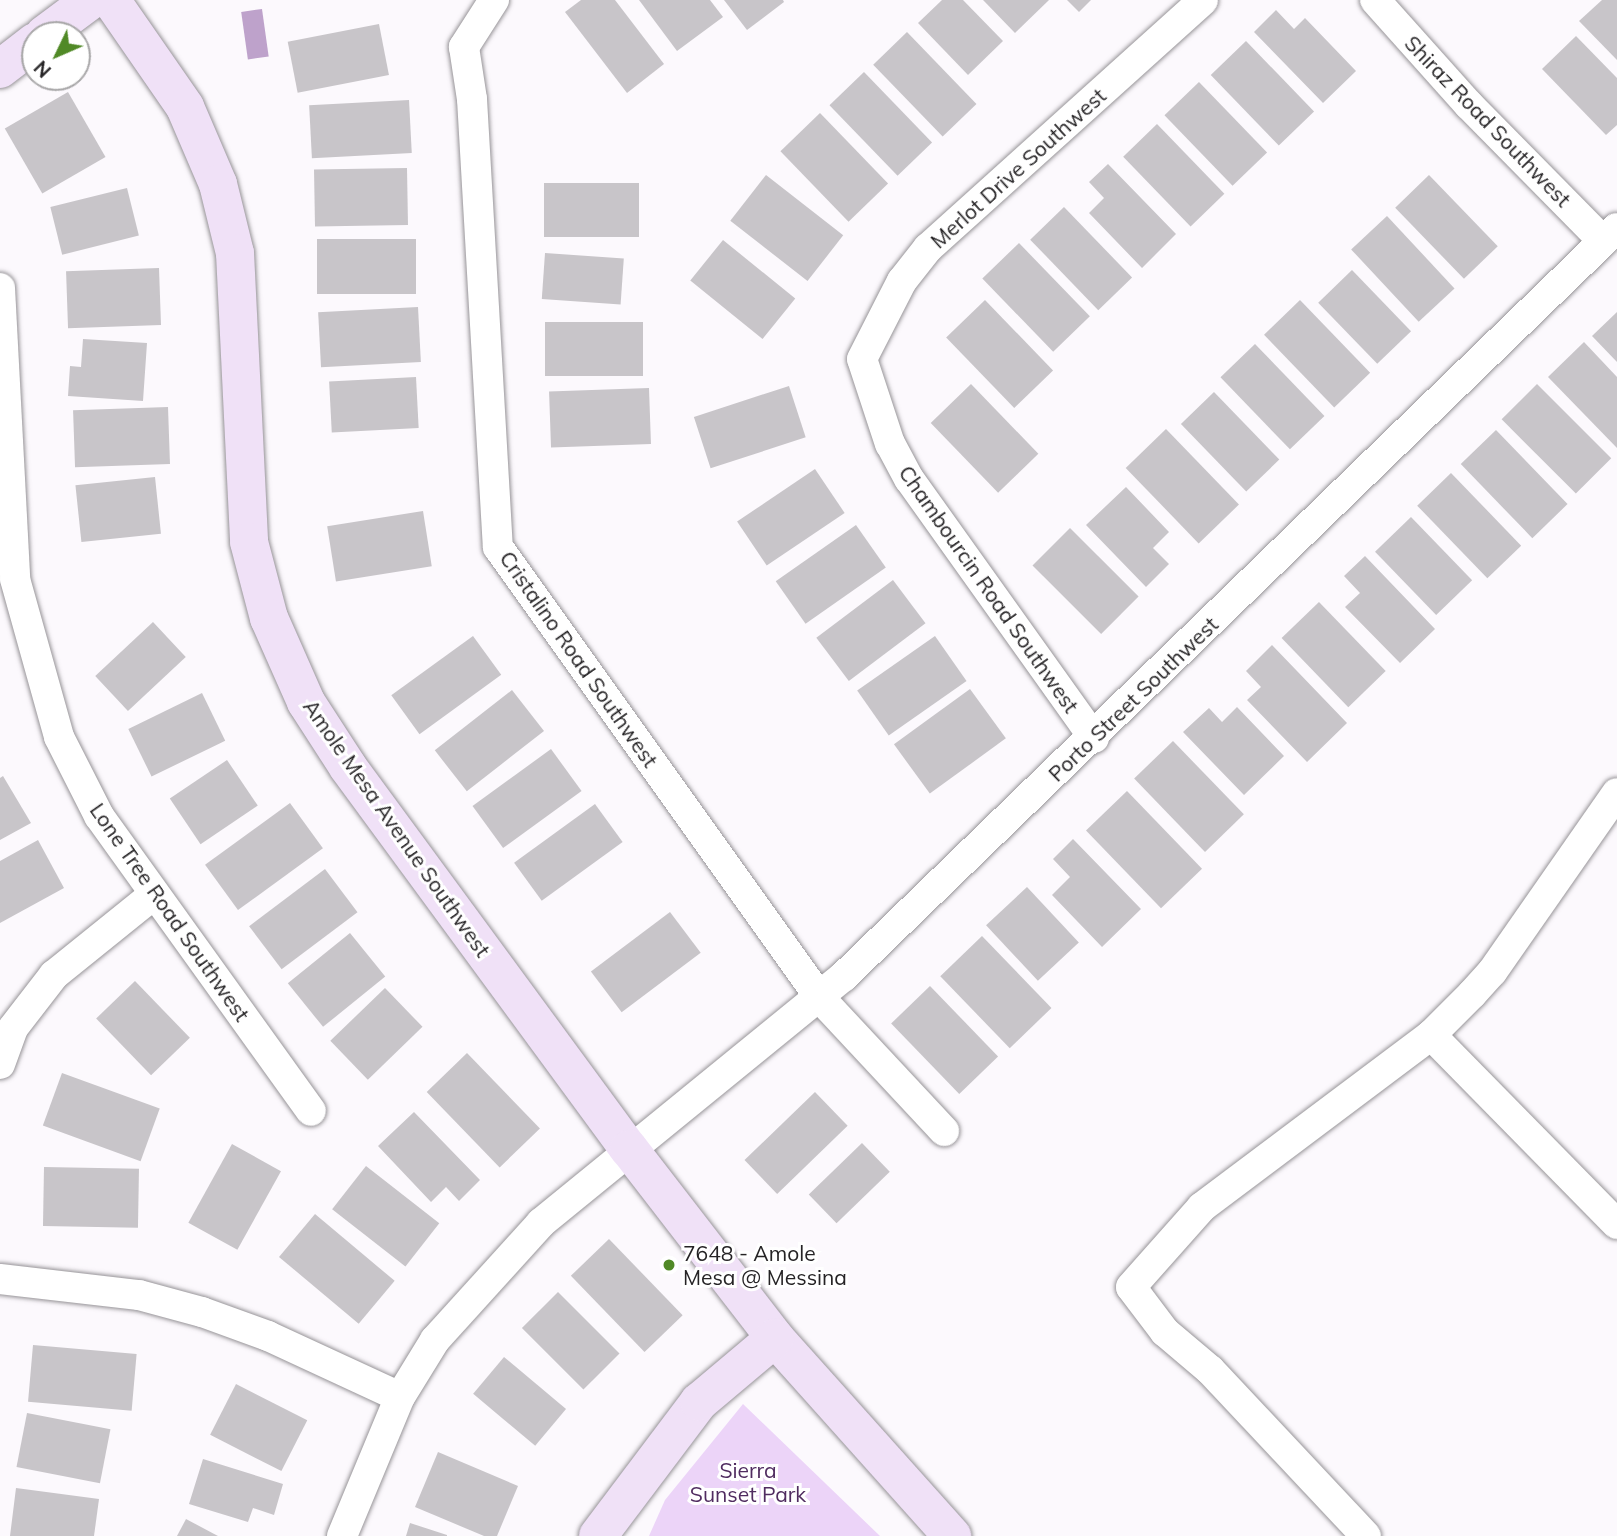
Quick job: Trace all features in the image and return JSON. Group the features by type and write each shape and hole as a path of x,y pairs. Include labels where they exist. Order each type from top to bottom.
{"street":[{"path":"63,21 91,0"},
{"name":"Amole Mesa Avenue Southwest","path":"111,0 185,107 218,184 235,253 250,542 269,618 306,702 348,766 629,1149 775,1338 952,1536"},
{"name":"Cristalino Road Southwest","path":"494,0 464,47 472,99 498,547 820,998 944,1131"},
{"name":"Merlot Drive Southwest","path":"862,359 902,281 928,248 1203,0"},
{"name":"Shiraz Road Southwest","path":"1375,0 1469,105 1610,234"},
{"path":"0,69 21,53"},
{"name":"Porto Street Southwest","path":"342,1536 400,1397 435,1340 485,1281 541,1223 629,1149 820,998 1094,738 1610,234"},
{"name":"Lone Tree Road Southwest","path":"0,288 3,440 16,579 59,737 100,816 153,895 311,1111"},
{"name":"Chambourcin Road Southwest","path":"862,359 890,444 909,479 1094,738"},
{"path":"1366,1536 1210,1370 1166,1332 1130,1287 1202,1207 1431,1035 1492,972 1617,793"},
{"path":"0,1064 13,1028 54,975 153,895"},
{"path":"1431,1035 1617,1224"},
{"path":"0,1279 139,1295 202,1312 268,1336 400,1397"},
{"path":"598,1536 699,1402 775,1338"}],"green space":[{"name":"Sierra Sunset Park","path":"743,1404 880,1536 649,1536 665,1500"}],"shaded area":[{"path":"262,9 269,57 248,59 241,12"}],"building":[{"path":"581,0 615,0 664,64 627,93 565,12"},
{"path":"639,0 710,0 723,17 677,51"},
{"path":"724,0 783,0 784,2 747,30"},
{"path":"942,0 963,0 1003,41 968,75 918,23"},
{"path":"983,0 1049,0 1015,33"},
{"path":"1067,0 1091,0 1079,12"},
{"path":"1602,0 1617,0 1617,60 1579,21"},
{"path":"1276,10 1294,29 1305,18 1356,71 1323,103 1254,32"},
{"path":"379,24 389,75 298,93 288,42"},
{"path":"907,32 976,104 943,137 873,65"},
{"path":"1576,36 1617,78 1617,125 1606,135 1542,69"},
{"path":"1246,41 1314,111 1279,146 1211,75"},
{"path":"864,72 932,142 898,176 829,105"},
{"path":"1199,82 1267,152 1233,186 1164,115"},
{"path":"68,92 106,157 42,193 5,128"},
{"path":"409,100 412,153 312,158 309,105"},
{"path":"820,113 888,183 849,222 780,151"},
{"path":"1157,124 1224,194 1191,226 1123,157"},
{"path":"1108,164 1176,234 1142,268 1089,213 1104,198 1089,182"},
{"path":"407,168 408,225 315,227 314,170"},
{"path":"766,175 843,235 808,281 730,221"},
{"path":"1429,175 1498,246 1464,279 1395,208"},
{"path":"544,183 639,183 639,237 544,237"},
{"path":"127,188 139,236 62,255 50,207"},
{"path":"1064,207 1132,277 1098,310 1030,240"},
{"path":"1387,216 1455,288 1419,322 1351,249"},
{"path":"317,239 416,239 416,294 317,294"},
{"path":"723,240 795,299 763,339 690,280"},
{"path":"1019,243 1090,316 1053,352 982,278"},
{"path":"545,253 624,259 621,304 542,299"},
{"path":"159,268 161,325 68,328 66,271"},
{"path":"1352,270 1411,331 1377,364 1318,303"},
{"path":"985,300 1053,370 1014,408 946,338"},
{"path":"1300,300 1370,373 1334,407 1264,335"},
{"path":"418,307 421,362 321,367 318,312"},
{"path":"1617,312 1617,362 1592,336"},
{"path":"545,322 643,322 643,376 545,376"},
{"path":"83,339 147,343 143,401 68,396 70,366 81,367"},
{"path":"1584,342 1617,377 1617,448 1548,377"},
{"path":"1255,344 1324,416 1290,449 1220,377"},
{"path":"416,377 419,428 332,432 329,382"},
{"path":"971,384 1038,454 998,493 931,423"},
{"path":"1537,384 1611,458 1576,494 1502,419"},
{"path":"789,386 806,437 711,468 694,417"},
{"path":"649,388 651,444 551,447 549,391"},
{"path":"1214,392 1279,460 1246,492 1181,424"},
{"path":"168,407 170,464 75,467 73,410"},
{"path":"1166,429 1239,505 1199,543 1126,468"},
{"path":"1496,430 1568,504 1532,538 1461,464"},
{"path":"815,469 845,513 767,566 737,522"},
{"path":"1451,473 1521,546 1487,578 1417,506"},
{"path":"155,477 161,534 81,542 75,485"},
{"path":"1126,487 1169,532 1153,548 1169,564 1146,587 1086,525"},
{"path":"423,511 432,566 336,581 327,526"},
{"path":"1411,517 1472,580 1436,615 1375,552"},
{"path":"856,525 886,568 806,624 776,581"},
{"path":"1070,528 1139,597 1101,634 1033,565"},
{"path":"1365,556 1435,629 1400,663 1345,607 1360,593 1344,576"},
{"path":"893,580 925,623 849,681 816,638"},
{"path":"1319,602 1386,671 1348,707 1282,638"},
{"path":"153,622 186,657 128,711 95,676"},
{"path":"473,636 501,675 420,734 391,695"},
{"path":"935,636 967,681 889,736 857,690"},
{"path":"1272,645 1347,723 1307,762 1247,700 1261,687 1246,671"},
{"path":"970,689 1006,738 930,794 894,744"},
{"path":"512,690 544,731 467,791 435,750"},
{"path":"202,693 225,741 152,777 128,729"},
{"path":"1237,707 1284,756 1244,795 1183,732 1209,708 1222,722"},
{"path":"1173,741 1244,814 1205,852 1134,779"},
{"path":"551,749 582,791 503,848 473,806"},
{"path":"227,760 258,806 201,844 170,799"},
{"path":"3,776 31,823 0,840 0,778"},
{"path":"1127,791 1202,869 1161,908 1086,831"},
{"path":"290,803 323,848 238,910 205,865"},
{"path":"595,804 623,842 542,901 514,863"},
{"path":"1073,839 1141,909 1102,947 1052,895 1070,877 1053,859"},
{"path":"38,840 64,888 0,923 0,861"},
{"path":"325,869 357,912 282,969 249,926"},
{"path":"1027,887 1079,943 1038,981 986,925"},
{"path":"670,912 701,953 622,1012 591,972"},
{"path":"350,933 385,977 323,1027 288,983"},
{"path":"982,936 1051,1008 1010,1048 940,976"},
{"path":"135,981 190,1038 151,1075 96,1019"},
{"path":"930,986 998,1056 959,1094 891,1024"},
{"path":"385,988 423,1027 368,1080 330,1041"},
{"path":"467,1053 540,1129 500,1167 427,1092"},
{"path":"62,1073 160,1109 141,1161 43,1126"},
{"path":"815,1092 848,1126 777,1194 745,1160"},
{"path":"414,1112 480,1180 459,1201 446,1187 431,1202 378,1146"},
{"path":"862,1143 890,1172 837,1223 809,1194"},
{"path":"232,1144 281,1171 237,1250 188,1223"},
{"path":"366,1166 439,1223 405,1267 332,1209"},
{"path":"44,1167 139,1169 138,1228 43,1226"},
{"path":"315,1214 395,1281 359,1324 279,1257"},
{"path":"609,1239 683,1315 645,1352 571,1276"},
{"path":"558,1292 620,1354 583,1390 522,1328"},
{"path":"33,1345 137,1354 132,1411 28,1402"},
{"path":"504,1357 566,1409 535,1446 473,1394"},
{"path":"236,1384 307,1420 281,1471 210,1435"},
{"path":"27,1413 110,1429 100,1483 17,1467"},
{"path":"438,1452 518,1486 497,1536 484,1536 415,1507"},
{"path":"203,1459 283,1484 274,1515 253,1508 248,1522 189,1504"},
{"path":"16,1488 99,1499 94,1536 10,1536"},
{"path":"186,1519 218,1536 177,1536"},
{"path":"410,1523 447,1535 447,1536 406,1536"}],"place":[{"name":"7648 - Amole Mesa @ Messina","path":"669,1265"}]}
